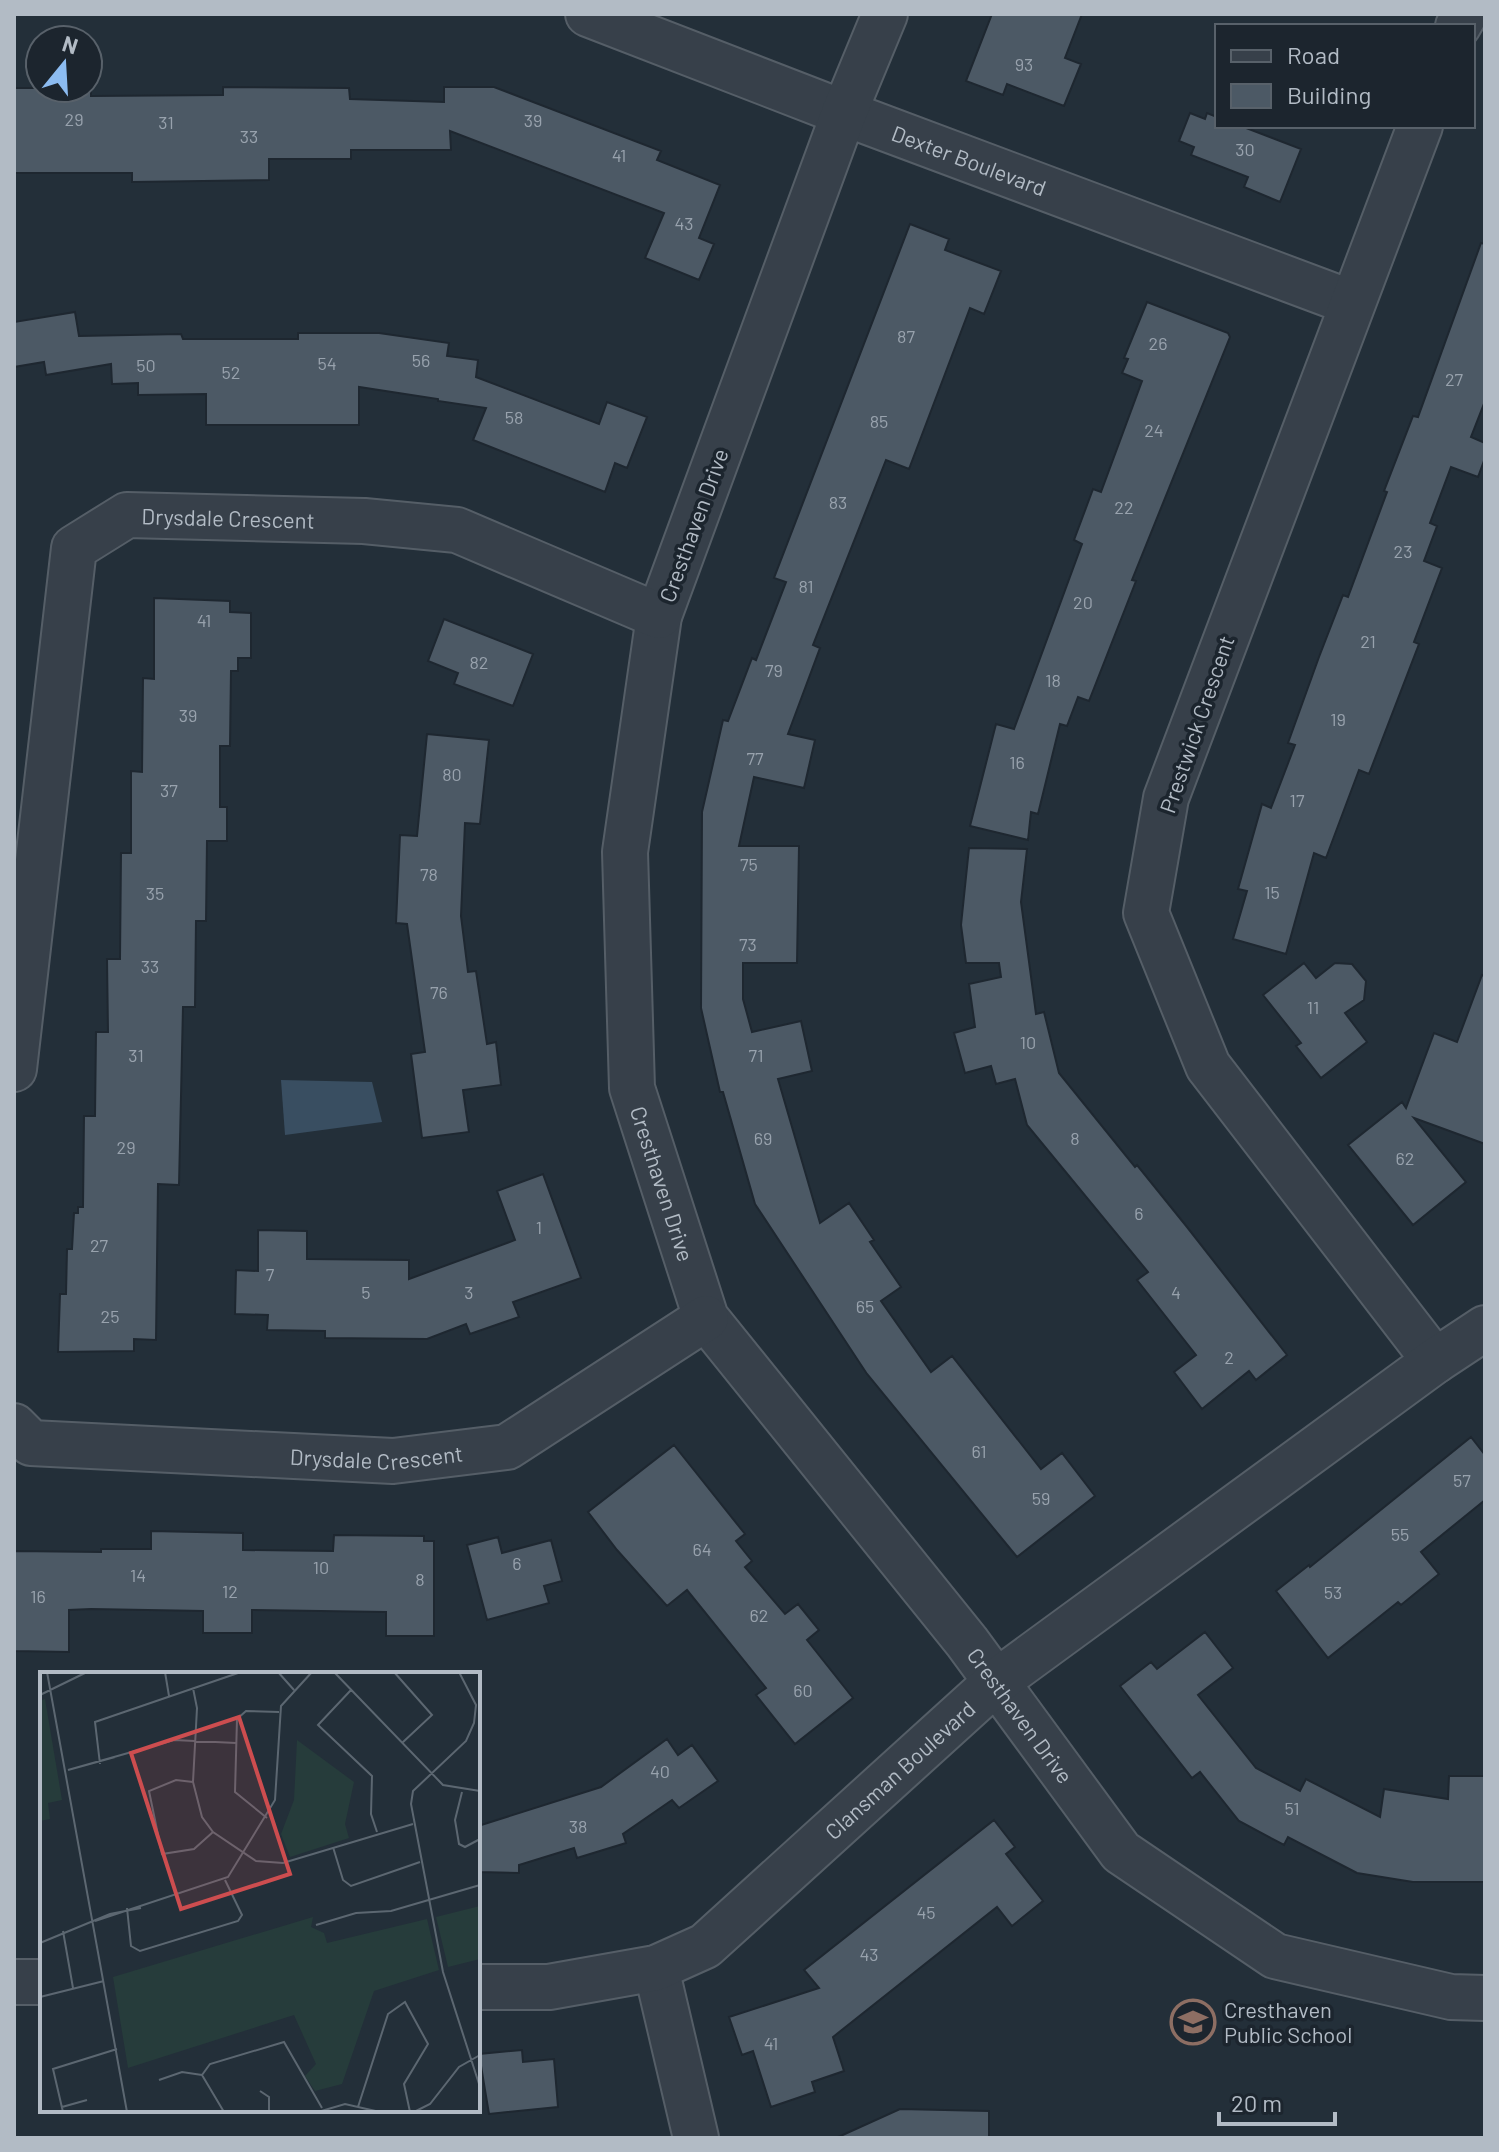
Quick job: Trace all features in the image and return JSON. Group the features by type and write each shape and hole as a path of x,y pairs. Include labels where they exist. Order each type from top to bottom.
{"street":[{"name":"Dexter Boulevard","path":"588,14 1352,303"},
{"name":"Cresthaven Drive","path":"885,14 844,113 659,616 625,852 632,1088 706,1318 996,1682 1121,1852 1275,1956 1451,1997 1485,1998"},
{"name":"Prestwick Crescent","path":"1419,128 1166,798 1146,913 1208,1066 1435,1361"},
{"name":"Drysdale Crescent","path":"14,1069 74,548 127,515 364,521 457,530 659,616"},
{"name":"Drysdale Crescent","path":"14,1426 31,1443 393,1461 507,1447 706,1318"},
{"name":"Clansman Boulevard","path":"480,1987 549,1987 656,1968 705,1946 996,1682 1435,1361 1485,1328"},
{"path":"656,1968 696,2138"},
{"path":"14,1982 40,1982"}],"water":[{"path":"281,1080 372,1082 382,1122 285,1135"}],"building":[{"path":"992,14 1082,14 1065,58 1081,64 1064,106 1007,84 1003,95 966,81"},
{"path":"223,87 349,88 350,99 444,102 444,87 494,87 661,151 657,160 720,185 699,238 714,244 699,280 645,258 664,213 450,131 451,150 351,150 351,159 269,159 269,180 132,182 132,173 14,173 14,88 24,88 24,104 104,104 104,96 223,95"},
{"path":"1190,113 1205,119 1207,113 1215,116 1215,128 1246,128 1301,149 1280,202 1244,187 1248,177 1191,155 1194,147 1179,141"},
{"path":"910,224 949,239 945,250 1001,271 984,314 970,308 909,469 886,460 813,645 820,648 788,734 815,740 804,788 754,777 739,846 799,846 797,963 743,963 743,999 752,1032 801,1021 812,1071 778,1079 820,1223 849,1203 874,1240 870,1242 901,1287 881,1301 931,1372 952,1356 1041,1469 1062,1453 1095,1496 1017,1557 867,1374 755,1204 723,1092 720,1092 701,1008 702,812 723,720 728,721 752,658 756,660 786,582 774,578"},
{"path":"1481,243 1485,244 1485,401 1471,437 1485,443 1485,458 1478,477 1451,467 1430,523 1437,526 1424,561 1442,568 1414,642 1419,644 1369,774 1359,770 1326,858 1314,853 1286,954 1233,939 1247,891 1238,889 1262,804 1271,808 1295,745 1288,743 1319,657 1343,595 1348,597 1387,492 1384,491 1413,416 1418,417"},
{"path":"1147,302 1228,333 1230,337 1132,580 1136,581 1089,701 1078,697 1067,726 1060,724 1038,814 1031,812 1028,840 970,826 996,724 1014,729 1082,544 1074,540 1093,489 1101,492 1142,381 1122,373 1128,359 1124,358"},
{"path":"75,312 79,336 181,334 183,339 298,339 298,333 379,333 449,343 447,356 478,360 476,377 599,424 607,402 647,417 627,468 615,463 605,492 473,440 486,408 438,399 359,387 359,425 206,425 206,394 138,395 138,383 112,384 111,364 46,375 44,362 14,367 14,322"},
{"path":"154,598 230,601 230,612 251,613 251,658 238,658 238,671 231,671 230,746 220,746 220,807 227,807 227,841 207,841 206,921 196,921 195,1007 183,1007 179,1185 158,1184 156,1340 134,1339 134,1351 58,1352 60,1294 66,1294 67,1249 72,1249 74,1213 78,1213 78,1207 83,1207 84,1116 95,1116 96,1032 108,1032 107,959 120,959 121,853 131,853 131,771 142,772 143,678 154,679"},
{"path":"444,619 533,654 513,706 454,684 458,673 428,661"},
{"path":"427,734 489,740 480,824 465,823 461,916 468,972 476,971 487,1044 496,1042 501,1085 463,1090 469,1132 422,1138 411,1054 425,1052 407,924 396,923 400,835 417,836"},
{"path":"969,848 1027,849 1021,902 1036,1014 1044,1012 1059,1073 1135,1167 1137,1165 1287,1355 1256,1380 1249,1371 1202,1409 1174,1372 1196,1355 1137,1280 1148,1272 1027,1125 1015,1079 996,1084 991,1066 965,1073 954,1033 975,1027 969,984 1001,977 999,963 966,963 961,925"},
{"path":"1304,963 1316,978 1335,963 1352,964 1366,981 1364,1000 1345,1013 1367,1042 1321,1078 1296,1046 1301,1043 1263,995"},
{"path":"1482,975 1485,976 1485,1144 1414,1118 1466,1182 1413,1225 1348,1145 1402,1102 1406,1108 1434,1033 1457,1042"},
{"path":"543,1174 581,1278 513,1302 519,1317 470,1334 466,1324 427,1339 325,1338 325,1331 267,1330 268,1315 235,1314 236,1270 258,1271 258,1230 307,1231 307,1259 409,1260 409,1279 515,1240 497,1191"},
{"path":"1471,1437 1485,1455 1485,1500 1421,1552 1439,1574 1401,1605 1398,1602 1328,1658 1276,1591"},
{"path":"674,1445 745,1534 736,1541 752,1561 745,1567 785,1614 798,1604 819,1630 807,1640 853,1698 795,1744 756,1695 766,1688 687,1590 667,1606 588,1512"},
{"path":"151,1531 243,1533 243,1550 333,1551 334,1535 424,1536 424,1541 434,1541 434,1636 386,1636 386,1612 252,1610 252,1633 203,1633 203,1611 91,1609 69,1610 69,1652 14,1651 14,1551 151,1549"},
{"path":"498,1537 502,1553 551,1540 562,1581 544,1586 549,1603 487,1620 467,1545"},
{"path":"1205,1632 1233,1668 1198,1695 1256,1768 1300,1791 1306,1779 1380,1817 1384,1789 1448,1799 1449,1776 1485,1776 1485,1882 1413,1882 1357,1873 1288,1837 1284,1845 1239,1821 1200,1772 1192,1778 1120,1686 1151,1662 1157,1669"},
{"path":"667,1739 678,1755 692,1745 718,1781 679,1808 672,1800 623,1834 626,1843 577,1858 574,1848 519,1865 519,1873 480,1872 480,1825 601,1787"},
{"path":"994,1820 1015,1847 1006,1854 1043,1901 1012,1926 997,1907 833,2037 844,2071 812,2082 815,2092 771,2107 753,2051 742,2055 729,2017 819,1988 804,1970"},
{"path":"522,2050 523,2062 554,2059 558,2107 489,2114 480,2054"},
{"path":"900,2109 989,2111 989,2138 836,2138"}],"place":[{"name":"Cresthaven Public School","path":"1193,2022"}]}
